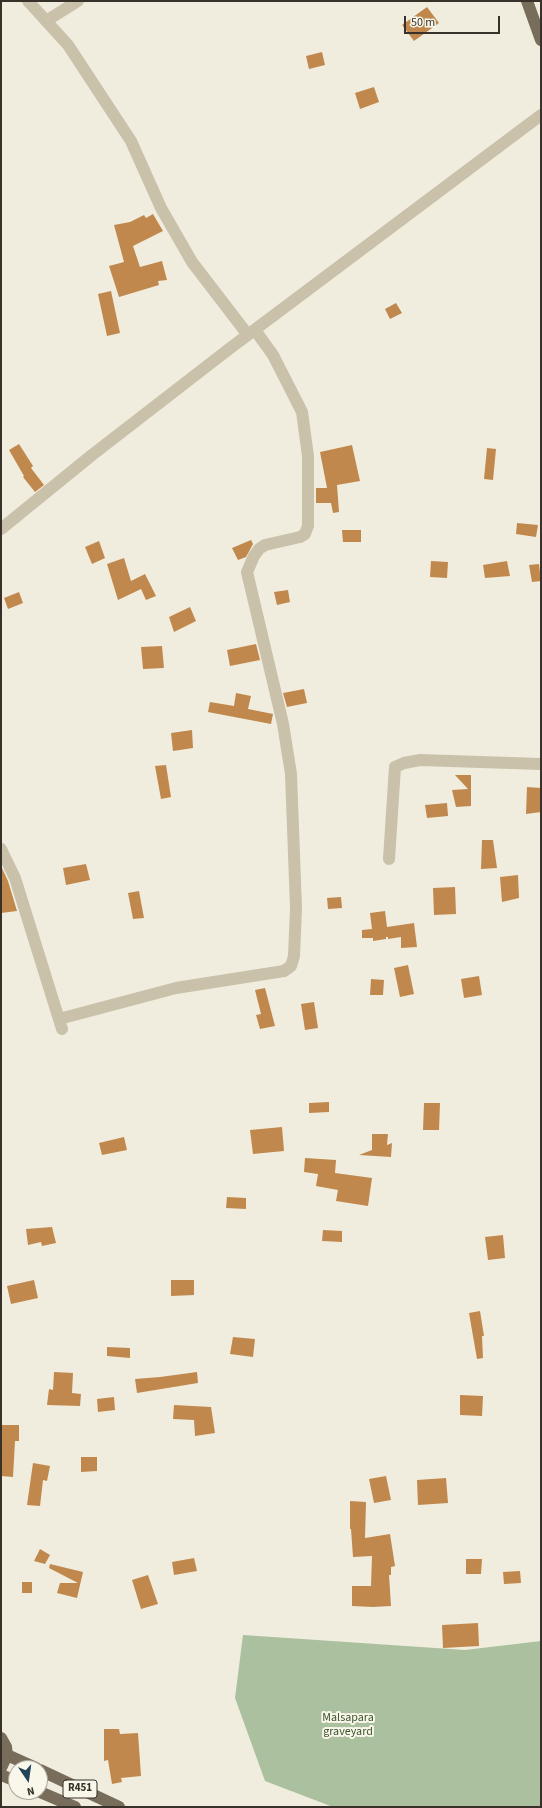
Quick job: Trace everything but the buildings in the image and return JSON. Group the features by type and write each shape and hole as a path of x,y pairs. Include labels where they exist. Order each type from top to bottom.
{"main road":[{"path":"527,1 541,40"},
{"path":"1,1738 6,1747 7,1755 1,1768"},
{"path":"7,1755 18,1760"},
{"name":"R451","path":"48,1774 120,1807"},
{"name":"R451","path":"48,1795 75,1807"}],"street":[{"path":"1,849 16,878 60,1024 176,988 284,971 291,966 294,956 296,908 291,774 283,724 248,572 254,556 259,549 265,545 300,537 305,534 308,526 308,456 302,412 273,355 252,333 192,262 162,208 131,141 68,45 28,1"},
{"path":"46,21 78,1"},
{"path":"1,529 92,455 541,115"},
{"path":"389,859 395,767 404,763 420,760 541,764"}],"green space":[{"name":"Malsapara graveyard","path":"243,1635 465,1650 541,1641 541,1807 333,1807 265,1781 235,1698"}]}
